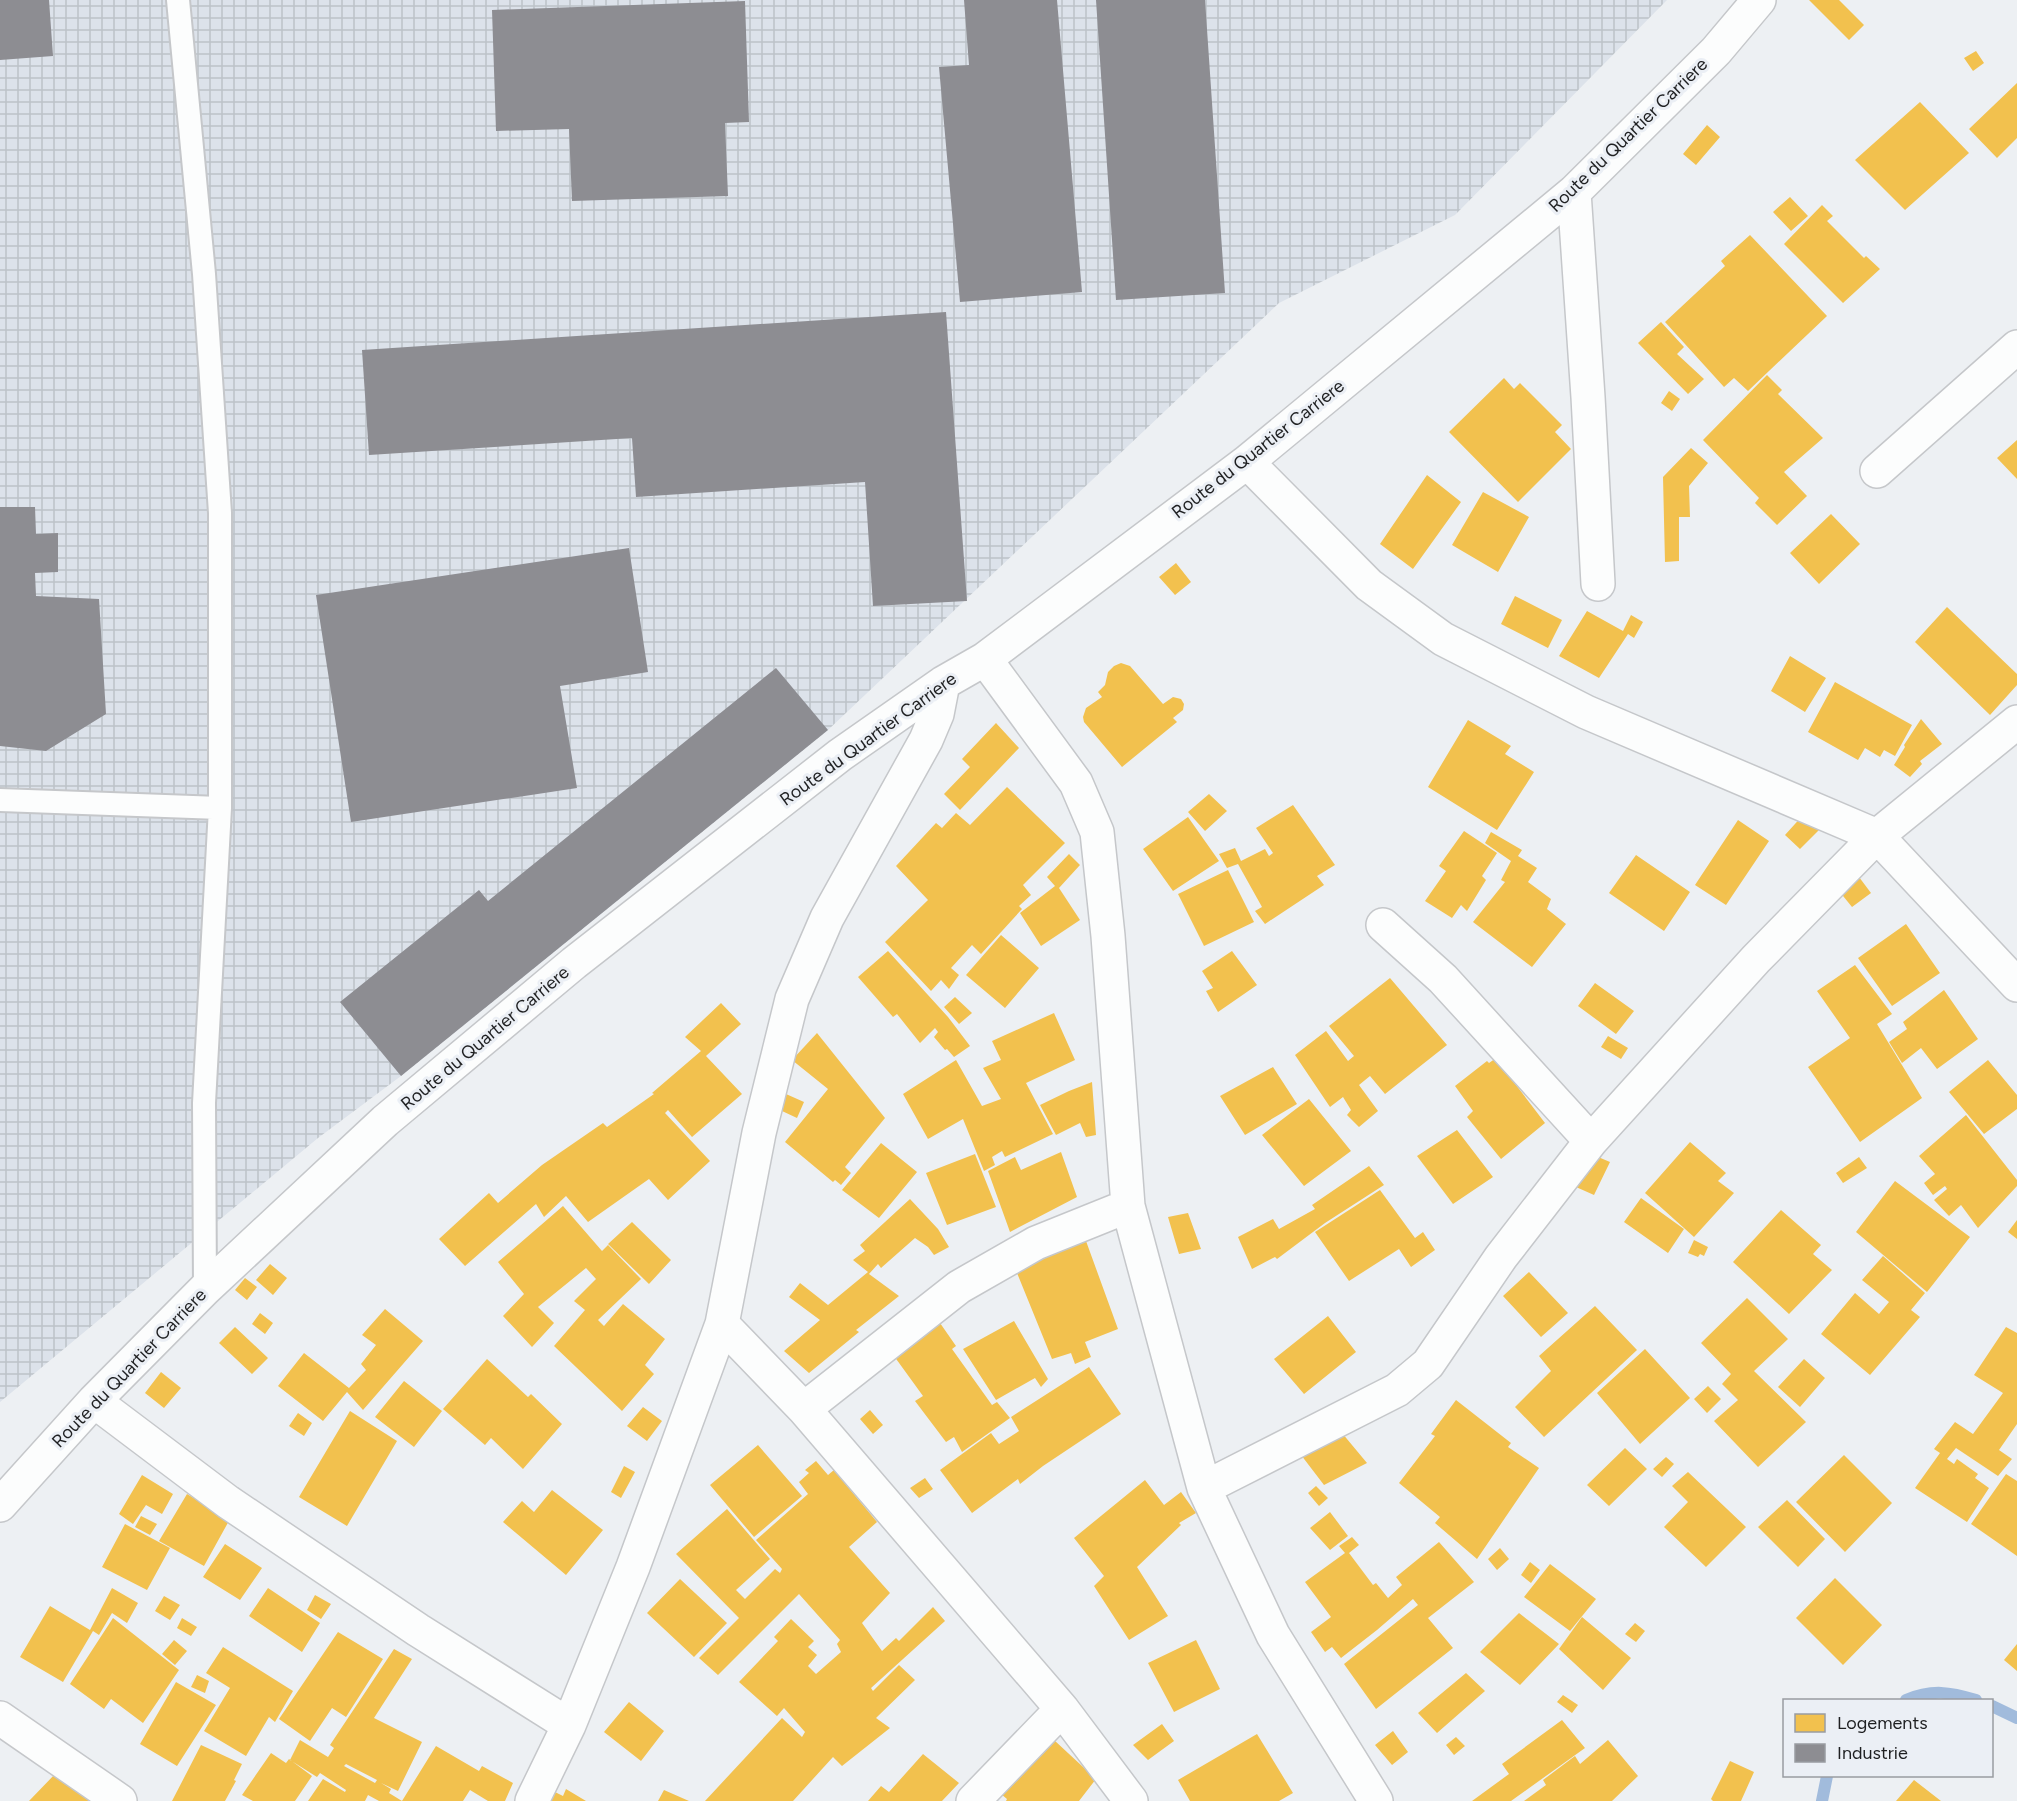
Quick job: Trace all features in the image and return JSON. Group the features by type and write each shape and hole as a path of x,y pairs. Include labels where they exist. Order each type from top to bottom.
{"street":[{"name":"Route du Quartier Carriere","path":"0,1505 94,1401 205,1289 385,1121 574,963 840,755 943,683 985,660 1246,462 1574,192 1716,51 1759,0"},
{"path":"1574,192 1598,584"},
{"path":"1877,471 2017,347"},
{"path":"1246,462 1369,585 1443,639 1586,712 1877,836 2017,985"},
{"path":"985,660 1076,783 1097,832 1108,936 1128,1206 1204,1488 1273,1635 1376,1801"},
{"path":"532,1801 569,1725 633,1567 722,1324 759,1133 792,999 827,918 926,740 938,714 943,683"},
{"path":"1204,1488 1397,1390 1428,1364 1502,1257 1591,1141 1756,959 1877,836 2017,722"},
{"path":"1383,925 1443,979 1591,1141"},
{"path":"804,1409 959,1287 1036,1243 1128,1206"},
{"path":"722,1324 804,1409 1062,1708 1131,1801"},
{"path":"94,1401 228,1502 418,1630 569,1725"},
{"path":"973,1801 1062,1708"},
{"path":"0,1718 120,1801"}],"lane":[{"path":"178,0 204,274 220,513 220,808 204,1103 205,1289"},
{"path":"0,800 220,808"}],"shaded area":[{"path":"0,0 1667,0 1455,215 1279,303 828,730 401,1076 318,1138 0,1402"}],"building: Logements":[{"path":"1809,0 1839,0 1864,25 1849,40"},
{"path":"1976,51 1984,63 1973,71 1964,58"},
{"path":"2017,83 2017,138 1997,158 1969,129"},
{"path":"1920,102 1969,153 1905,210 1855,160"},
{"path":"1707,125 1720,137 1696,165 1683,154"},
{"path":"1790,197 1808,216 1791,231 1773,212"},
{"path":"1822,205 1833,216 1827,221 1864,258 1866,256 1880,269 1843,303 1784,244"},
{"path":"1750,235 1827,316 1748,391 1734,378 1724,387 1665,322 1725,266 1721,261"},
{"path":"1661,322 1684,347 1677,354 1704,379 1688,394 1638,343"},
{"path":"1767,375 1782,390 1778,394 1823,438 1784,472 1807,496 1777,525 1755,503 1759,498 1703,440"},
{"path":"1504,378 1514,389 1520,383 1562,425 1555,432 1571,449 1518,502 1449,432"},
{"path":"1669,391 1680,399 1672,411 1661,403"},
{"path":"2017,440 2017,479 1997,458"},
{"path":"1691,448 1708,463 1689,486 1690,517 1679,517 1679,561 1665,562 1663,477"},
{"path":"1427,475 1461,502 1413,569 1380,544"},
{"path":"1483,492 1529,517 1498,572 1452,545"},
{"path":"1831,514 1860,544 1819,584 1790,553"},
{"path":"1176,563 1191,582 1175,595 1159,577"},
{"path":"1515,596 1562,620 1548,648 1501,624"},
{"path":"1947,607 2017,674 2017,685 1990,715 1915,642"},
{"path":"1587,611 1623,631 1631,615 1643,622 1634,638 1628,634 1599,678 1559,656"},
{"path":"1790,656 1826,678 1805,712 1771,691"},
{"path":"1121,663 1130,666 1163,704 1173,697 1181,699 1184,704 1183,710 1173,718 1177,722 1122,767 1084,722 1083,717 1086,708 1102,697 1098,692 1105,685 1108,672"},
{"path":"1835,682 1912,725 1895,756 1884,750 1880,757 1865,748 1858,760 1808,732"},
{"path":"1921,719 1942,744 1920,761 1922,764 1910,777 1894,765"},
{"path":"1468,720 1511,746 1505,754 1534,772 1497,830 1428,787"},
{"path":"996,723 1019,748 960,810 944,794 970,767 962,759"},
{"path":"1007,787 1065,843 1023,885 1031,895 1019,906 1022,909 981,954 972,945 951,968 959,975 949,989 941,980 931,991 885,942 928,900 896,866 936,823 942,828 956,813 970,825"},
{"path":"1209,794 1227,811 1205,831 1188,812"},
{"path":"1293,805 1335,865 1317,876 1324,885 1265,924 1255,911 1262,907 1238,864 1227,868 1219,854 1235,848 1241,861 1265,849 1269,856 1273,853 1256,828"},
{"path":"1804,814 1820,829 1800,849 1785,835"},
{"path":"1188,817 1219,861 1173,891 1143,849"},
{"path":"1738,820 1769,841 1726,905 1695,885"},
{"path":"1464,831 1497,853 1482,876 1486,880 1467,911 1461,905 1452,918 1425,901 1446,871 1439,866"},
{"path":"1491,832 1522,850 1518,856 1537,868 1528,882 1551,899 1547,909 1566,924 1532,967 1473,922 1505,882 1501,880 1511,861 1485,843"},
{"path":"1069,854 1080,865 1059,888 1080,920 1041,946 1020,913 1055,886 1047,877"},
{"path":"1636,855 1690,892 1664,931 1609,893"},
{"path":"1228,870 1254,922 1204,946 1178,894"},
{"path":"1859,877 1871,893 1852,907 1839,891"},
{"path":"1906,924 1940,973 1892,1006 1858,958"},
{"path":"1001,935 1039,968 1005,1008 966,975"},
{"path":"888,951 948,1017 970,1046 954,1057 934,1037 938,1032 935,1028 920,1043 897,1014 893,1017 858,977"},
{"path":"1232,951 1257,985 1218,1012 1206,991 1213,988 1202,971"},
{"path":"1855,965 1892,1014 1877,1024 1922,1098 1860,1142 1808,1067 1850,1038 1817,991"},
{"path":"1390,978 1447,1045 1385,1094 1370,1076 1359,1085 1378,1111 1359,1127 1347,1115 1351,1110 1343,1097 1330,1107 1295,1055 1326,1031 1348,1061 1354,1056 1329,1026"},
{"path":"1595,983 1634,1011 1616,1034 1578,1006"},
{"path":"1944,990 1978,1039 1937,1069 1921,1048 1902,1063 1889,1042 1907,1029 1903,1022"},
{"path":"955,997 972,1013 959,1024 944,1007"},
{"path":"721,1003 741,1024 706,1056 742,1094 692,1137 668,1110 665,1113 710,1161 668,1200 649,1179 588,1222 566,1196 544,1217 536,1204 465,1266 439,1239 489,1193 498,1203 542,1165 603,1123 607,1127 654,1094 652,1093 701,1051 685,1037"},
{"path":"1054,1013 1075,1060 1026,1083 1053,1134 1005,1157 1002,1151 992,1157 995,1165 984,1171 963,1119 928,1139 903,1094 956,1060 982,1106 1001,1099 983,1068 1001,1060 992,1041"},
{"path":"817,1033 885,1118 845,1167 851,1173 841,1185 835,1180 833,1182 785,1142 828,1089 792,1060"},
{"path":"1608,1036 1628,1048 1621,1059 1601,1047"},
{"path":"1499,1056 1517,1079 1513,1081 1545,1123 1501,1159 1467,1117 1473,1111 1455,1086 1487,1061 1489,1063"},
{"path":"1988,1060 2017,1095 2017,1109 1984,1134 1949,1092"},
{"path":"1273,1067 1297,1104 1245,1135 1220,1096"},
{"path":"1092,1082 1096,1135 1086,1137 1080,1123 1056,1135 1040,1105"},
{"path":"786,1094 804,1102 797,1118 782,1111"},
{"path":"1309,1099 1351,1151 1304,1186 1262,1135"},
{"path":"1966,1115 2017,1180 2017,1186 1978,1228 1961,1205 1949,1216 1934,1200 1947,1189 1945,1186 1933,1195 1924,1183 1935,1174 1919,1156"},
{"path":"1457,1130 1493,1177 1453,1204 1417,1156"},
{"path":"1690,1142 1726,1173 1718,1181 1734,1193 1694,1237 1645,1193"},
{"path":"881,1143 917,1172 879,1218 842,1190"},
{"path":"1061,1152 1077,1197 1010,1232 988,1171 1015,1157 1021,1170"},
{"path":"975,1154 996,1207 947,1225 926,1173"},
{"path":"1591,1154 1610,1162 1594,1195 1576,1187"},
{"path":"1859,1157 1867,1168 1843,1183 1836,1173"},
{"path":"1369,1166 1384,1185 1325,1223 1277,1259 1275,1257 1252,1269 1238,1237 1273,1219 1279,1229 1315,1209 1312,1205"},
{"path":"1895,1181 1970,1237 1927,1292 1856,1232"},
{"path":"1380,1190 1415,1238 1423,1232 1435,1250 1411,1267 1399,1249 1349,1281 1315,1232"},
{"path":"1641,1198 1684,1229 1668,1253 1624,1222"},
{"path":"910,1199 938,1229 949,1247 934,1255 928,1247 915,1238 881,1268 878,1264 869,1274 899,1296 856,1330 859,1332 809,1373 784,1351 820,1320 789,1297 800,1283 828,1305 868,1272 853,1260 865,1251 860,1245"},
{"path":"563,1206 602,1251 608,1245 641,1279 598,1320 604,1326 623,1304 665,1339 645,1365 654,1374 622,1411 554,1346 585,1310 574,1301 596,1279 586,1268 538,1307 554,1323 532,1347 503,1316 524,1294 498,1262"},
{"path":"1781,1210 1821,1245 1813,1254 1832,1270 1789,1314 1733,1262"},
{"path":"1188,1213 1201,1249 1179,1254 1168,1217"},
{"path":"2017,1220 2017,1239 2008,1232"},
{"path":"632,1222 671,1260 649,1284 608,1244"},
{"path":"1694,1240 1708,1247 1704,1256 1700,1254 1698,1257 1688,1253"},
{"path":"1086,1241 1118,1329 1085,1342 1091,1357 1075,1364 1071,1353 1052,1359 1015,1268"},
{"path":"1883,1256 1925,1293 1911,1310 1920,1317 1870,1375 1821,1334 1855,1293 1879,1314 1889,1302 1862,1280"},
{"path":"270,1264 287,1278 273,1295 256,1280"},
{"path":"1529,1272 1568,1313 1541,1337 1503,1296"},
{"path":"245,1278 257,1287 247,1300 235,1290"},
{"path":"1747,1298 1788,1339 1754,1371 1806,1422 1758,1467 1714,1421 1738,1400 1722,1384 1731,1374 1701,1343"},
{"path":"1595,1306 1637,1350 1544,1437 1515,1407 1551,1371 1539,1356"},
{"path":"385,1309 423,1341 363,1410 347,1392 323,1421 278,1386 304,1353 349,1388 366,1370 361,1364 376,1345 362,1335"},
{"path":"260,1313 273,1323 265,1334 252,1324"},
{"path":"1328,1316 1356,1352 1304,1394 1274,1359"},
{"path":"1014,1321 1048,1379 1041,1387 1035,1378 996,1400 963,1349"},
{"path":"940,1323 956,1346 952,1349 992,1405 997,1402 1010,1418 962,1452 954,1437 946,1442 915,1401 923,1396 894,1356"},
{"path":"235,1327 268,1358 252,1374 219,1343"},
{"path":"2006,1327 2017,1333 2017,1424 1999,1450 2012,1459 1998,1476 1956,1448 1947,1459 1954,1464 1957,1459 1978,1474 1975,1478 1989,1488 1967,1522 1915,1488 1940,1453 1934,1449 1955,1422 1973,1434 2003,1393 1974,1375"},
{"path":"1645,1349 1690,1398 1640,1444 1597,1393"},
{"path":"487,1359 528,1397 531,1394 562,1424 523,1469 491,1438 485,1445 443,1409"},
{"path":"1804,1359 1825,1378 1800,1407 1778,1387"},
{"path":"1089,1367 1121,1414 1020,1484 1018,1479 972,1513 940,1470 991,1433 999,1444 1019,1431 1011,1417"},
{"path":"161,1372 181,1388 164,1408 145,1393"},
{"path":"404,1381 442,1411 414,1447 375,1417"},
{"path":"1708,1386 1721,1399 1707,1413 1694,1399"},
{"path":"1456,1400 1511,1443 1508,1447 1539,1468 1477,1559 1435,1523 1440,1517 1399,1483 1435,1436 1431,1434"},
{"path":"643,1407 662,1421 647,1441 627,1426"},
{"path":"870,1410 883,1425 873,1434 860,1419"},
{"path":"350,1411 397,1441 347,1526 299,1497"},
{"path":"298,1413 312,1423 304,1436 289,1426"},
{"path":"1342,1433 1367,1463 1324,1485 1298,1451"},
{"path":"758,1445 802,1496 754,1537 710,1485"},
{"path":"1625,1448 1647,1469 1609,1506 1587,1485"},
{"path":"1844,1455 1892,1503 1845,1552 1796,1502"},
{"path":"1666,1457 1674,1464 1662,1477 1653,1469"},
{"path":"816,1461 828,1475 834,1470 877,1522 849,1547 890,1593 862,1623 882,1651 896,1638 899,1641 933,1607 945,1621 871,1688 873,1691 899,1665 915,1680 876,1718 890,1728 842,1766 833,1757 793,1801 705,1801 782,1718 802,1737 805,1732 784,1708 777,1716 739,1682 778,1641 774,1637 791,1619 814,1641 808,1647 817,1655 808,1666 816,1674 841,1652 837,1644 840,1640 799,1594 718,1675 699,1658 739,1618 676,1554 727,1509 770,1559 736,1590 745,1599 775,1569 780,1573 782,1569 756,1540 808,1494 799,1482 809,1473 805,1470"},
{"path":"624,1466 635,1472 621,1498 611,1492"},
{"path":"1688,1472 1746,1527 1706,1567 1664,1527 1688,1502 1672,1486"},
{"path":"2006,1474 2017,1481 2017,1556 1971,1524"},
{"path":"142,1475 173,1494 162,1514 146,1505 133,1524 119,1514"},
{"path":"925,1478 933,1489 919,1498 910,1488"},
{"path":"1145,1480 1164,1505 1181,1492 1196,1513 1179,1523 1181,1525 1137,1567 1168,1616 1129,1640 1094,1586 1104,1576 1074,1538"},
{"path":"1316,1486 1328,1498 1319,1506 1308,1493"},
{"path":"552,1490 603,1530 566,1575 503,1522 522,1501 534,1512"},
{"path":"187,1494 230,1519 204,1566 159,1541"},
{"path":"1787,1500 1825,1539 1798,1567 1758,1527"},
{"path":"1330,1512 1348,1536 1330,1550 1310,1528"},
{"path":"141,1516 157,1524 150,1535 135,1527"},
{"path":"125,1524 170,1548 147,1590 102,1567"},
{"path":"1352,1537 1359,1545 1349,1553 1373,1585 1376,1583 1388,1598 1402,1585 1396,1577 1439,1542 1474,1582 1428,1618 1453,1648 1376,1709 1344,1664 1418,1605 1413,1599 1341,1658 1332,1647 1325,1652 1311,1632 1331,1617 1305,1582 1345,1553 1339,1546"},
{"path":"225,1544 262,1568 240,1600 203,1577"},
{"path":"1500,1548 1509,1559 1497,1570 1488,1559"},
{"path":"1530,1562 1540,1570 1531,1583 1521,1575"},
{"path":"1550,1564 1596,1599 1570,1631 1524,1597"},
{"path":"1835,1578 1882,1625 1843,1665 1796,1618"},
{"path":"680,1579 727,1623 694,1657 647,1613"},
{"path":"112,1588 138,1603 127,1623 112,1613 99,1635 93,1631 63,1682 20,1657 50,1606 90,1630"},
{"path":"268,1588 320,1623 302,1652 249,1616"},
{"path":"315,1595 331,1604 321,1619 307,1610"},
{"path":"164,1596 180,1605 170,1620 155,1611"},
{"path":"1519,1613 1559,1644 1520,1685 1480,1652"},
{"path":"1582,1617 1631,1658 1603,1690 1559,1649"},
{"path":"113,1618 179,1670 143,1723 111,1699 104,1709 70,1684"},
{"path":"182,1618 197,1627 191,1636 177,1628"},
{"path":"1635,1623 1645,1631 1636,1642 1625,1634"},
{"path":"338,1632 383,1659 346,1717 332,1708 310,1741 279,1719"},
{"path":"174,1640 187,1651 175,1665 162,1654"},
{"path":"1196,1640 1220,1689 1174,1712 1148,1663"},
{"path":"2017,1644 2017,1671 2004,1660"},
{"path":"223,1647 293,1691 275,1722 269,1717 246,1756 204,1731 230,1688 206,1673"},
{"path":"394,1649 412,1659 374,1718 422,1742 398,1791 381,1783 391,1789 389,1793 402,1801 379,1801 368,1795 365,1801 308,1801 323,1779 345,1792 346,1790 320,1773 317,1777 290,1760 300,1740 328,1757 334,1748 330,1745","holes":["346,1764 377,1780 375,1783 344,1766"]},
{"path":"1466,1673 1485,1691 1437,1733 1418,1713"},
{"path":"197,1675 209,1681 205,1693 191,1687"},
{"path":"176,1682 216,1705 177,1766 140,1744"},
{"path":"1563,1695 1578,1705 1572,1713 1557,1702"},
{"path":"629,1702 664,1731 641,1761 604,1732"},
{"path":"1562,1720 1585,1748 1511,1801 1472,1801 1509,1774 1502,1764"},
{"path":"1162,1724 1174,1741 1148,1760 1133,1745"},
{"path":"1393,1731 1408,1752 1392,1765 1375,1745"},
{"path":"1257,1734 1293,1793 1279,1801 1190,1801 1178,1780"},
{"path":"1456,1737 1465,1746 1454,1755 1446,1745"},
{"path":"1054,1740 1096,1779 1079,1801 1006,1801 1007,1799 1001,1794"},
{"path":"1608,1740 1638,1776 1612,1801 1524,1801 1546,1785 1543,1780 1575,1756 1580,1764"},
{"path":"201,1745 242,1764 234,1780 236,1781 225,1801 172,1801"},
{"path":"436,1746 479,1771 482,1766 513,1783 505,1801 488,1801 470,1790 463,1801 402,1801"},
{"path":"271,1753 286,1763 289,1759 312,1776 295,1801 253,1801 242,1795"},
{"path":"923,1754 959,1783 942,1801 868,1801 881,1786 889,1792"},
{"path":"1730,1761 1754,1772 1741,1801 1713,1801 1711,1799"},
{"path":"56,1773 90,1799 88,1801 29,1801"},
{"path":"1914,1780 1941,1801 1896,1801"},
{"path":"566,1789 586,1801 548,1801 553,1791 563,1796"},
{"path":"664,1790 689,1801 658,1801"}],"building: Industrie":[{"path":"0,0 49,0 53,56 0,60"},
{"path":"964,0 1057,0 1082,292 960,302 939,67 969,65"},
{"path":"1096,0 1205,0 1225,293 1116,300"},
{"path":"745,1 749,122 725,123 728,196 572,201 569,129 496,131 492,10"},
{"path":"946,312 967,601 873,606 865,482 636,497 632,438 369,455 362,350"},
{"path":"0,507 35,507 36,534 58,533 58,572 35,573 36,596 99,599 106,714 46,751 0,746"},
{"path":"629,548 648,672 560,686 577,788 351,822 316,595"},
{"path":"776,668 828,730 401,1076 340,1002 479,890 488,901"}],"waterway":[{"path":"1909,1699 1933,1693 1972,1699"},
{"path":"1993,1706 2017,1718"},
{"path":"1822,1801 1827,1777"}]}
